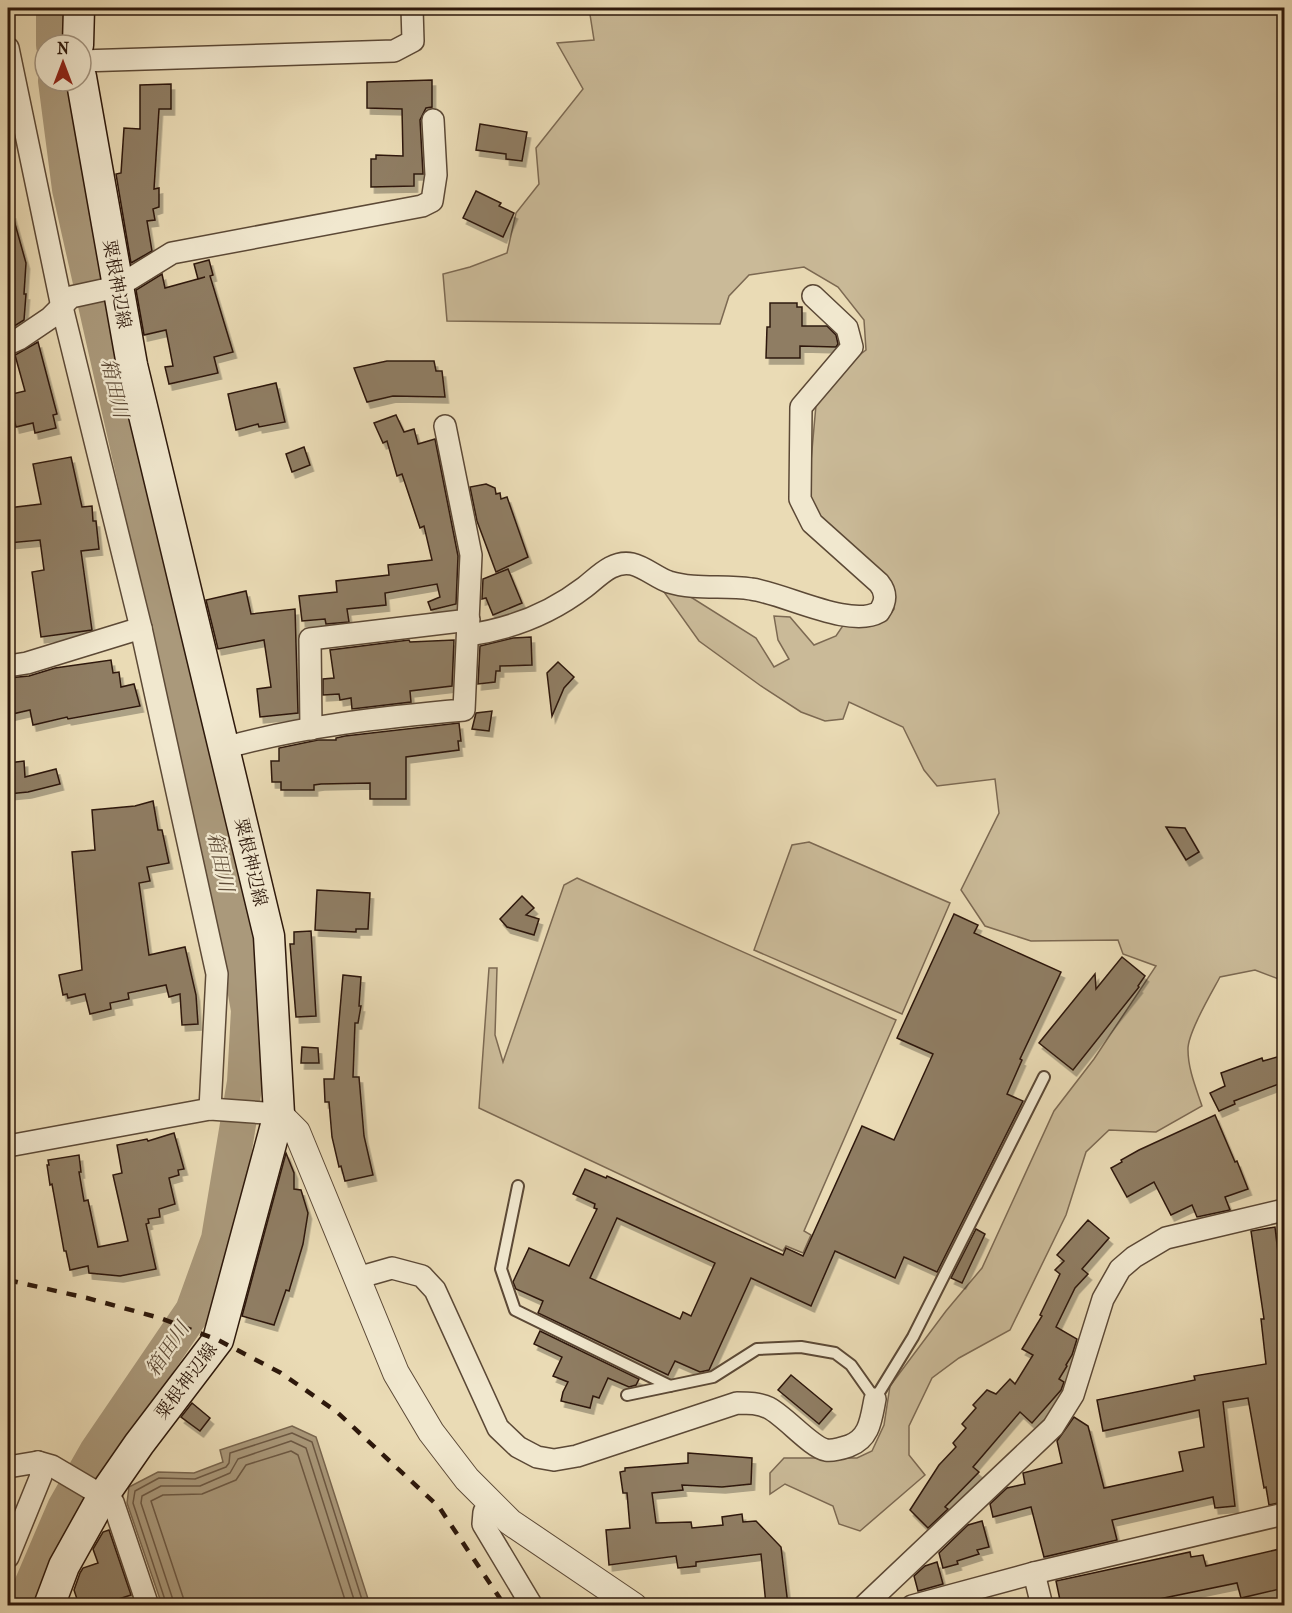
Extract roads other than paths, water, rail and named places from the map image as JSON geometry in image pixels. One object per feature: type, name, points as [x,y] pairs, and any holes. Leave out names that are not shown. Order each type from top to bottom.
[{"type":"main road","points":[[78,33],[79,8]]},
{"type":"main road","name":"粟根神辺線","points":[[49,1605],[64,1566],[100,1494],[218,1340],[274,1113],[269,936],[114,287],[84,93]]},
{"type":"street","points":[[93,61],[394,51],[413,41],[412,8]]},
{"type":"street","points":[[8,48],[141,628],[217,974],[215,1108]]},
{"type":"street","points":[[8,344],[51,318],[67,302],[114,287],[172,253],[422,206],[432,201],[436,175],[433,120]]},
{"type":"street","points":[[311,729],[310,639],[469,627],[495,631],[534,617],[574,595],[615,564],[632,564],[669,582],[690,586],[753,589],[853,618],[879,612],[884,604],[885,590],[812,523],[800,499],[801,407],[852,347],[847,328],[813,296]]},
{"type":"street","points":[[224,748],[266,736],[405,715],[464,710],[471,555],[445,426]]},
{"type":"street","points":[[8,666],[27,663],[141,628]]},
{"type":"street","points":[[8,1146],[215,1108],[274,1113],[297,1132],[396,1373],[431,1432],[467,1479],[510,1522],[634,1605]]},
{"type":"street","points":[[864,1605],[1053,1427],[1073,1395],[1103,1299],[1120,1269],[1134,1257],[1166,1238],[1284,1210]]},
{"type":"street","points":[[357,1278],[392,1268],[422,1275],[435,1290],[498,1428],[518,1447],[537,1457],[554,1460],[577,1456],[737,1403],[752,1402],[769,1408],[812,1442],[826,1450],[842,1448],[857,1443],[869,1431],[875,1400]]},
{"type":"street","points":[[8,1557],[45,1464]]},
{"type":"street","points":[[8,1467],[45,1464],[113,1502],[148,1605]]},
{"type":"street","points":[[492,1504],[484,1512],[483,1524],[532,1605]]},
{"type":"street","points":[[912,1605],[1034,1573],[1284,1514]]},
{"type":"street","points":[[1034,1573],[1042,1605]]},
{"type":"lane","points":[[627,1395],[712,1377],[757,1349],[801,1347],[835,1353],[851,1365],[875,1400],[913,1337],[1044,1077]]},
{"type":"lane","points":[[518,1186],[501,1269],[515,1310],[670,1386]]},
{"type":"water","points":[[292,1426],[316,1437],[370,1605],[162,1605],[127,1503],[129,1487],[158,1472],[194,1473],[223,1462],[220,1450]]},
{"type":"waterway","name":"箱田川","points":[[54,8],[54,33]]},
{"type":"waterway","name":"箱田川","points":[[23,1606],[65,1508],[97,1452],[193,1311],[219,1239],[245,1082],[249,1010],[224,873],[70,189],[58,93]]},
{"type":"railway","points":[[8,1280],[160,1318],[218,1340],[281,1373],[337,1412],[439,1507],[505,1606]]}]
